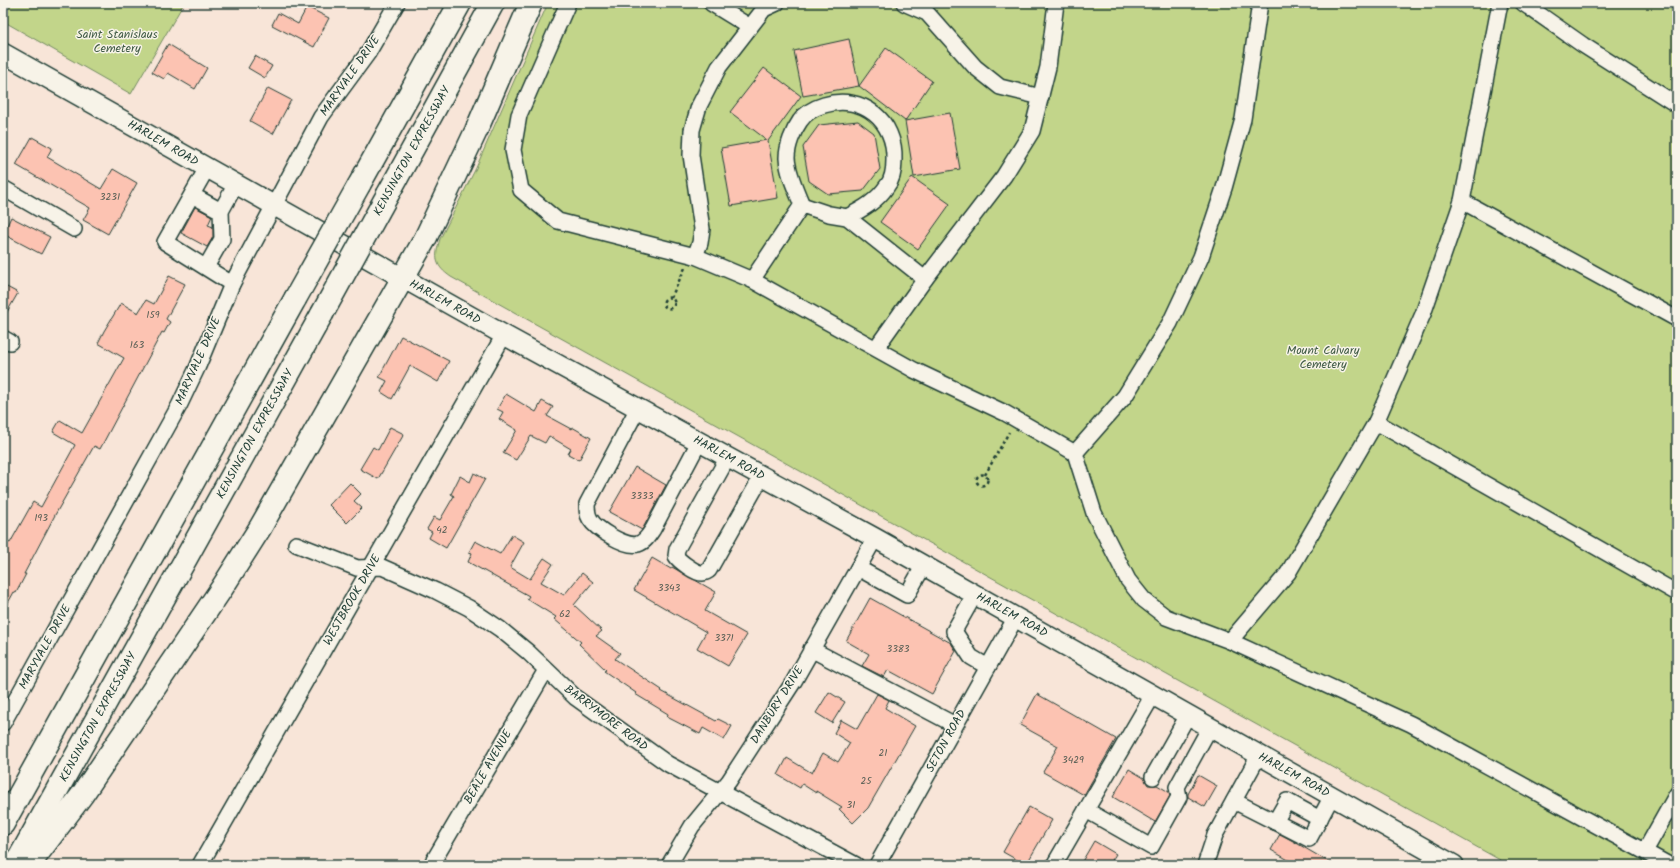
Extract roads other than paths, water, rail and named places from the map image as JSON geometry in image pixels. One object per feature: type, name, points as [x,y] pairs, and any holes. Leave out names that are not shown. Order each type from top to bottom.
[{"type":"highway","points":[[3,824],[460,3]]},
{"type":"highway","name":"KENSINGTON EXPRESSWAY","points":[[16,865],[494,3]]},
{"type":"highway","points":[[29,865],[82,795],[222,588],[260,528],[425,239],[466,153],[531,3]]},
{"type":"main road","name":"HARLEM ROAD","points":[[3,53],[504,335],[924,565],[1332,796],[1446,863]]},
{"type":"street","name":"MARYVALE DRIVE","points":[[3,723],[179,406],[198,366],[232,284],[321,117],[368,53],[397,3]]},
{"type":"street","points":[[568,3],[519,115],[513,150],[521,190],[558,221],[693,255],[752,280],[914,370],[1016,419],[1075,453],[1094,513],[1128,580],[1144,600],[1166,617],[1230,641],[1411,724],[1669,865]]},
{"type":"street","points":[[711,3],[750,27]]},
{"type":"street","points":[[693,255],[700,243],[702,229],[691,155],[692,130],[699,106],[719,67],[764,9],[777,3]]},
{"type":"street","points":[[904,3],[927,13],[975,67],[1000,86],[1041,97]]},
{"type":"street","points":[[876,348],[925,279],[1004,176],[1032,131],[1048,67],[1056,3]]},
{"type":"street","points":[[1075,453],[1124,396],[1170,323],[1201,256],[1224,188],[1243,119],[1260,3]]},
{"type":"street","points":[[1230,641],[1288,573],[1376,422],[1424,314],[1462,201],[1500,3]]},
{"type":"street","points":[[1523,3],[1583,45],[1677,105]]},
{"type":"street","points":[[802,205],[787,157],[794,130],[802,118],[812,109],[836,101],[851,102],[866,108],[881,120],[889,131],[894,143],[894,171],[888,185],[870,205],[847,217]]},
{"type":"street","points":[[207,168],[166,242],[232,284]]},
{"type":"street","points":[[206,267],[222,239],[221,211],[236,184]]},
{"type":"street","points":[[3,188],[74,229]]},
{"type":"street","points":[[192,195],[221,211]]},
{"type":"street","points":[[1462,201],[1677,319]]},
{"type":"street","points":[[752,280],[802,205]]},
{"type":"street","points":[[802,205],[829,214],[847,217],[925,279]]},
{"type":"street","name":"WESTBROOK DRIVE","points":[[200,865],[504,335]]},
{"type":"street","points":[[638,408],[587,504],[587,511],[591,520],[619,541],[629,544],[638,544],[645,540],[653,529],[699,442]]},
{"type":"street","points":[[1376,422],[1677,593]]},
{"type":"street","points":[[728,457],[677,549],[676,556],[679,561],[693,569],[704,573],[709,570],[762,476]]},
{"type":"street","name":"DANBURY DRIVE","points":[[669,865],[692,826],[729,781],[794,681],[874,538]]},
{"type":"street","name":"BARRYMORE ROAD","points":[[296,544],[358,568],[382,567],[436,591],[469,608],[500,629],[576,698],[668,764],[856,865]]},
{"type":"street","points":[[858,568],[907,595],[924,565]]},
{"type":"street","points":[[975,594],[954,631],[971,657],[988,667]]},
{"type":"street","name":"SETON ROAD","points":[[877,865],[1016,617]]},
{"type":"street","points":[[811,650],[955,725]]},
{"type":"street","name":"BEALE AVENUE","points":[[431,865],[546,670]]},
{"type":"street","points":[[1054,865],[1153,695]]},
{"type":"street","points":[[1153,777],[1188,715]]},
{"type":"street","points":[[1086,810],[1151,847],[1179,797],[1177,787],[1210,727]]},
{"type":"street","points":[[1205,865],[1215,835],[1259,755]]},
{"type":"street","points":[[1645,851],[1677,794]]},
{"type":"street","points":[[1234,801],[1309,839],[1332,796]]},
{"type":"street","points":[[1276,822],[1287,801],[1320,819]]},
{"type":"park label","name":"Saint Stanislaus Cemetery","points":[[117,41]]},
{"type":"park label","name":"Mount Calvary Cemetery","points":[[1323,357]]}]
